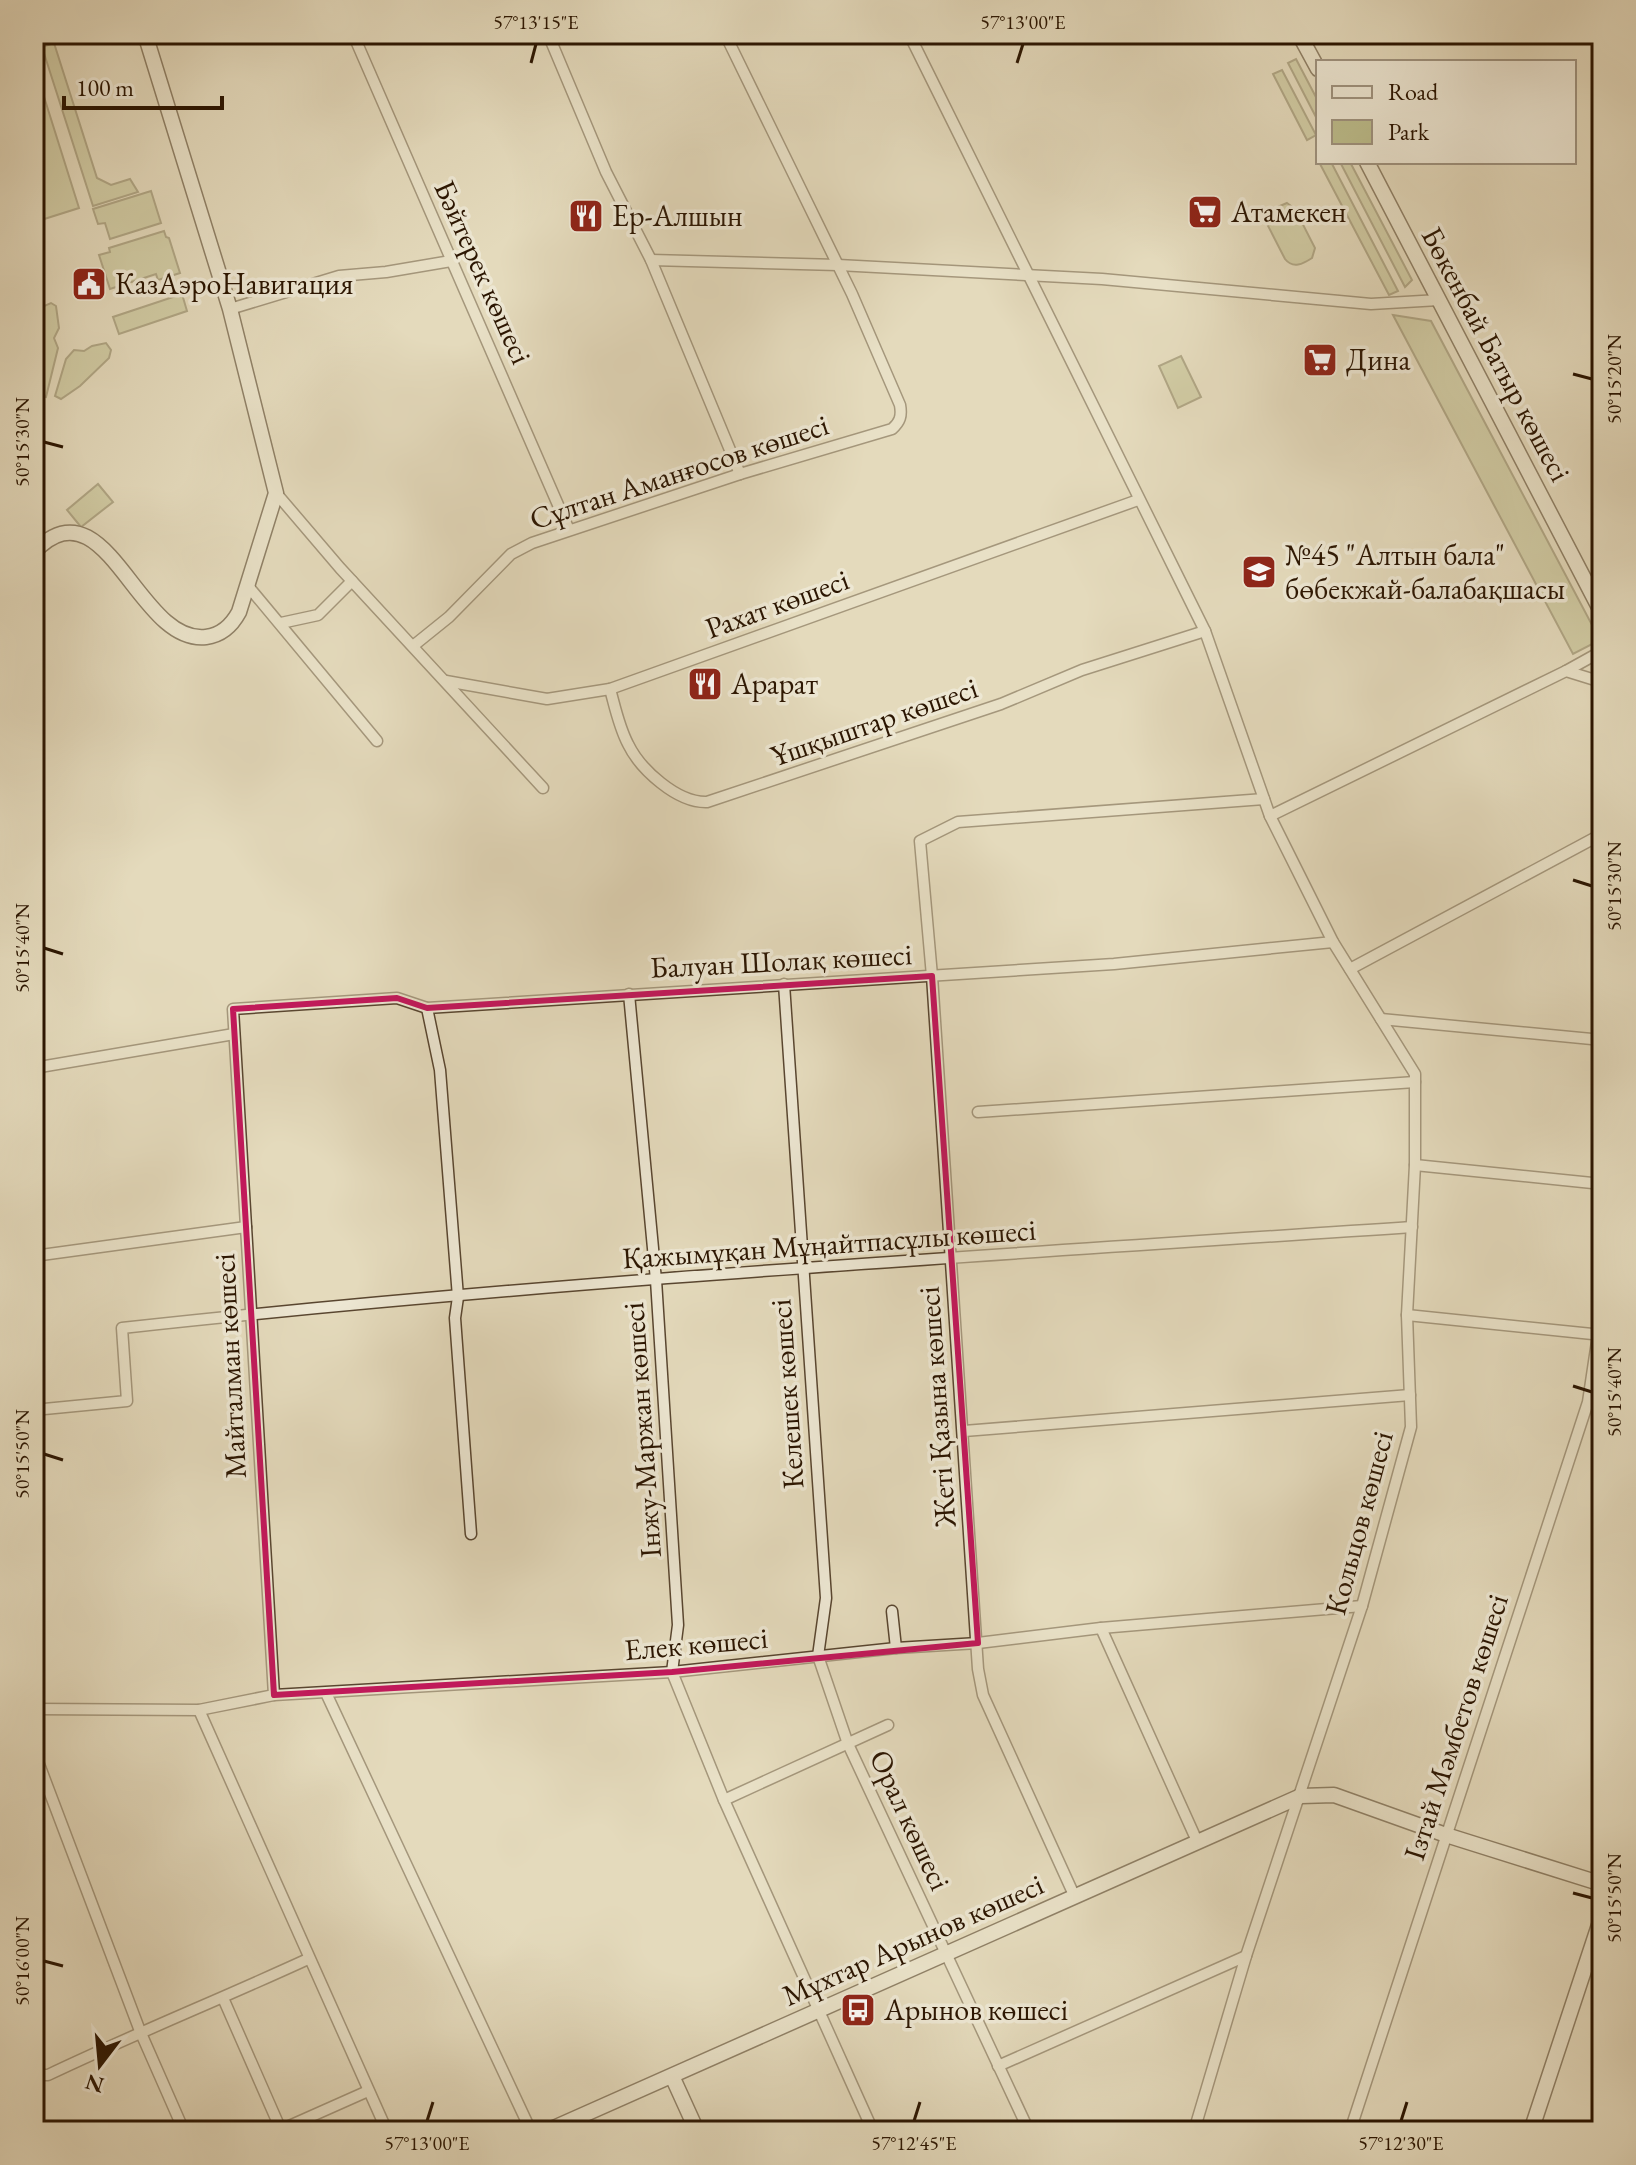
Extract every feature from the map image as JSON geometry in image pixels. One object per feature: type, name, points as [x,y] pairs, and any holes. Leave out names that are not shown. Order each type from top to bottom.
[{"type":"street","points":[[145,34],[230,309],[276,493],[352,581],[543,788]]},
{"type":"street","name":"Бәйтерек көшесі","points":[[353,34],[569,530]]},
{"type":"street","points":[[548,34],[606,172],[651,260],[740,474]]},
{"type":"street","points":[[725,34],[838,265]]},
{"type":"street","name":"Кольцов көшесі","points":[[909,34],[1205,631],[1270,816],[1333,942],[1415,1074],[1415,1165],[1407,1315],[1411,1427],[1362,1606],[1246,1956],[1194,2131]]},
{"type":"street","points":[[1299,34],[1316,65]]},
{"type":"street","name":"Бөкенбай Батыр көшесі","points":[[1368,164],[1602,613]]},
{"type":"street","points":[[651,260],[838,265],[1148,283],[1371,304],[1439,300]]},
{"type":"street","points":[[230,309],[339,276],[451,261]]},
{"type":"street","name":"Сұлтан Аманғосов көшесі","points":[[413,646],[449,617],[511,554],[532,543],[740,474],[892,429],[898,424],[900,405],[838,265]]},
{"type":"street","points":[[34,552],[47,540],[64,533],[96,542],[112,555],[164,622],[194,638],[213,636],[229,627],[239,612],[276,493]]},
{"type":"street","name":"Рахат көшесі","points":[[446,681],[547,699],[610,689],[1138,500]]},
{"type":"street","points":[[281,623],[318,615],[352,581]]},
{"type":"street","points":[[248,586],[377,741]]},
{"type":"street","name":"Ұшқыштар көшесі","points":[[610,689],[623,732],[634,754],[679,794],[707,802],[1001,704],[1082,670],[1205,631]]},
{"type":"street","points":[[1270,816],[1602,651]]},
{"type":"street","points":[[1566,671],[1595,680],[1602,687]]},
{"type":"street","name":"Жеті Қазына көшесі","points":[[1074,1895],[983,1695],[978,1669],[964,1431],[920,841],[958,822],[1264,799]]},
{"type":"street","points":[[1350,969],[1602,834]]},
{"type":"street","name":"Балуан Шолақ көшесі","points":[[233,1009],[397,998],[427,1008],[1114,964],[1333,942]]},
{"type":"street","name":"Келешек көшесі","points":[[784,984],[826,1598],[818,1656]]},
{"type":"street","name":"Інжу-Маржан көшесі","points":[[629,994],[656,1280],[678,1625],[672,1672]]},
{"type":"street","points":[[427,1008],[440,1070],[458,1297],[455,1318],[471,1534]]},
{"type":"street","name":"Майталман көшесі","points":[[233,1009],[274,1695]]},
{"type":"street","points":[[1381,1019],[1602,1040]]},
{"type":"street","points":[[34,1068],[234,1034]]},
{"type":"street","points":[[978,1112],[1415,1082]]},
{"type":"street","points":[[1415,1165],[1602,1184]]},
{"type":"street","points":[[34,1256],[246,1227]]},
{"type":"street","name":"Қажымұқан Мұңайтпасұлы көшесі","points":[[34,1410],[127,1401],[122,1328],[251,1314],[802,1268],[1412,1227]]},
{"type":"street","points":[[1407,1315],[1600,1335]]},
{"type":"street","name":"Ізтай Мәмбетов көшесі","points":[[1350,2131],[1588,1402],[1600,1335]]},
{"type":"street","points":[[964,1431],[1410,1395]]},
{"type":"street","name":"Елек көшесі","points":[[34,1709],[199,1710],[274,1695],[672,1672],[1101,1628],[1362,1606]]},
{"type":"street","points":[[892,1611],[896,1648]]},
{"type":"street","points":[[1101,1628],[1197,1841]]},
{"type":"street","name":"Орал көшесі","points":[[818,1656],[848,1744],[1029,2131]]},
{"type":"street","points":[[672,1672],[724,1800],[873,2131]]},
{"type":"street","points":[[326,1693],[531,2131]]},
{"type":"street","points":[[199,1710],[387,2131]]},
{"type":"street","points":[[724,1800],[888,1725]]},
{"type":"street","points":[[34,1751],[140,2031],[184,2131]]},
{"type":"street","points":[[1301,1796],[1334,1795],[1446,1835],[1602,1884]]},
{"type":"street","name":"Мұхтар Арынов көшесі","points":[[547,2131],[1301,1796]]},
{"type":"street","points":[[1531,2131],[1602,1916]]},
{"type":"street","points":[[998,2066],[1246,1956]]},
{"type":"street","points":[[34,2075],[48,2075],[140,2031],[308,1959]]},
{"type":"street","points":[[223,1998],[280,2130],[368,2091]]},
{"type":"street","points":[[672,2076],[697,2131]]},
{"type":"highlighted area","points":[[932,976],[978,1643],[672,1672],[274,1695],[233,1009],[397,998],[427,1008]]},
{"type":"green space","points":[[54,43],[97,178],[111,185],[130,179],[138,192],[93,206],[42,47]]},
{"type":"green space","points":[[1296,59],[1316,97],[1316,117],[1288,63]]},
{"type":"green space","points":[[34,65],[79,208],[38,221],[43,243],[34,252]]},
{"type":"green space","points":[[1282,70],[1316,135],[1307,140],[1273,74]]},
{"type":"green space","points":[[1320,164],[1332,164],[1398,291],[1389,295]]},
{"type":"green space","points":[[1341,164],[1351,164],[1412,280],[1405,287]]},
{"type":"green space","points":[[151,191],[161,223],[110,239],[105,223],[98,224],[93,209]]},
{"type":"green space","points":[[1287,203],[1295,209],[1315,248],[1312,258],[1298,264],[1291,264],[1285,259],[1265,220],[1268,211]]},
{"type":"green space","points":[[164,231],[180,273],[158,280],[156,274],[110,289],[99,255],[110,252],[109,248]]},
{"type":"green space","points":[[182,294],[187,311],[119,334],[113,317]]},
{"type":"green space","points":[[51,303],[56,306],[59,328],[54,338],[58,348],[46,397],[34,394],[34,319],[44,306]]},
{"type":"green space","points":[[1393,315],[1431,321],[1600,640],[1573,654]]},
{"type":"green space","points":[[106,343],[111,350],[109,358],[80,386],[61,399],[55,396],[66,359],[74,350],[84,351]]},
{"type":"green space","points":[[1181,356],[1201,397],[1178,408],[1159,366]]},
{"type":"green space","points":[[98,484],[113,502],[81,527],[67,510]]},
{"type":"place","name":"Атамекен","points":[[1205,212]]},
{"type":"place","name":"Ер-Алшын","points":[[586,216]]},
{"type":"place","name":"КазАэроНавигация","points":[[89,284]]},
{"type":"place","name":"Дина","points":[[1320,360]]},
{"type":"place","name":"№45 \"Алтын бала\" бөбекжай-балабақшасы","points":[[1259,572]]},
{"type":"place","name":"Арарат","points":[[705,684]]},
{"type":"place","name":"Арынов көшесі","points":[[858,2010]]}]
